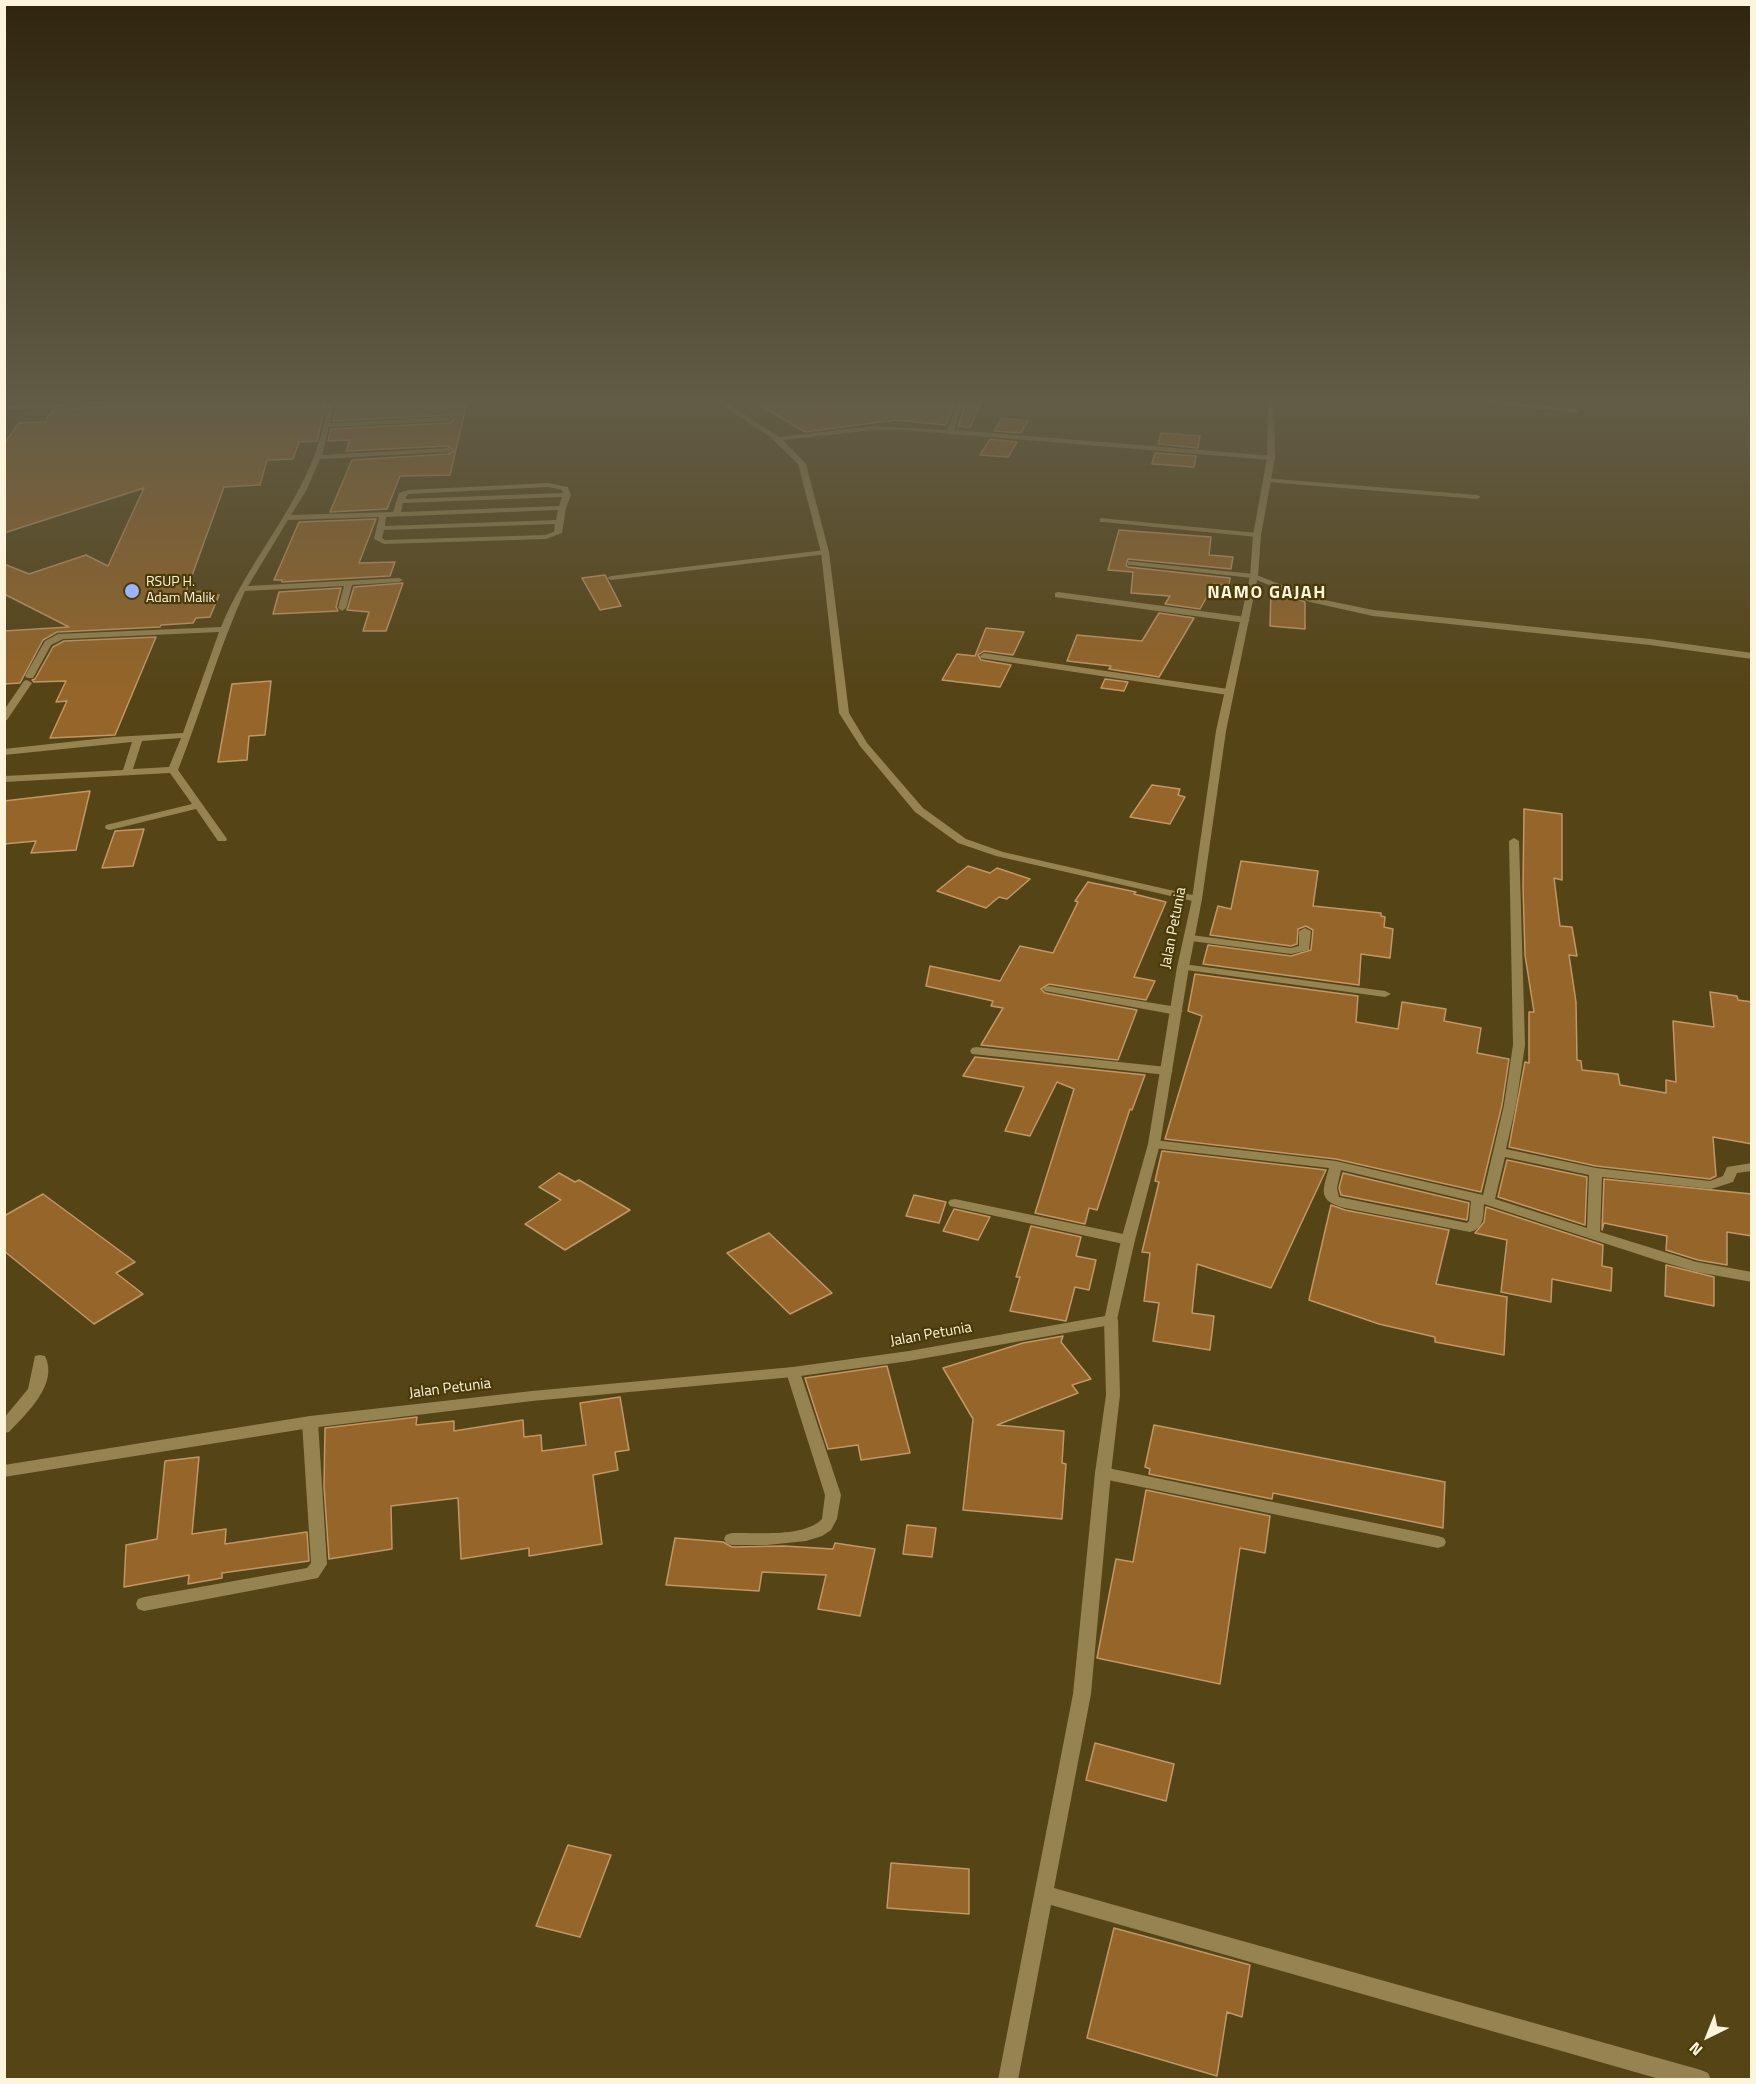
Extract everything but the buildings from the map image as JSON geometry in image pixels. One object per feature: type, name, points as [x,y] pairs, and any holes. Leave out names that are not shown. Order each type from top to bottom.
[{"type":"street","points":[[173,770],[188,735],[224,629],[242,589],[298,495]]},
{"type":"street","points":[[396,514],[399,501],[560,495]]},
{"type":"street","points":[[383,514],[378,539],[384,542],[534,538],[558,533],[562,508],[567,495]]},
{"type":"street","points":[[810,495],[825,552],[844,714],[863,744],[919,810],[962,841],[1000,854],[1197,899]]},
{"type":"street","name":"Jalan Petunia","points":[[4,1471],[310,1422],[532,1396],[793,1372],[909,1356],[1111,1320],[1128,1240],[1154,1144],[1183,967],[1191,938],[1228,692],[1246,620],[1254,576],[1257,535],[1264,495]]},
{"type":"street","points":[[1455,495],[1477,497]]},
{"type":"street","points":[[286,518],[562,508]]},
{"type":"street","points":[[1103,520],[1257,535]]},
{"type":"street","points":[[381,528],[560,522]]},
{"type":"street","points":[[611,578],[825,552]]},
{"type":"street","points":[[1131,563],[1254,576],[1314,600],[1373,613],[1650,642],[1752,656]]},
{"type":"street","points":[[242,589],[399,580]]},
{"type":"street","points":[[342,608],[349,582]]},
{"type":"street","points":[[1058,595],[1246,620]]},
{"type":"street","points":[[4,718],[48,643],[61,636],[224,629]]},
{"type":"street","points":[[984,656],[1228,692]]},
{"type":"street","points":[[4,752],[188,735]]},
{"type":"street","points":[[127,773],[138,739]]},
{"type":"street","points":[[4,779],[173,770]]},
{"type":"street","points":[[173,770],[196,806],[222,839]]},
{"type":"street","points":[[110,827],[196,806]]},
{"type":"street","points":[[1336,1166],[1330,1194],[1333,1200],[1470,1228],[1476,1222],[1510,1105],[1519,1045],[1514,841]]},
{"type":"street","points":[[1191,938],[1291,951],[1305,948],[1305,931]]},
{"type":"street","points":[[1183,967],[1385,994]]},
{"type":"street","points":[[1049,989],[1177,1011]]},
{"type":"street","points":[[976,1051],[1167,1071]]},
{"type":"street","points":[[1154,1144],[1336,1166],[1483,1199],[1697,1268],[1752,1277]]},
{"type":"street","points":[[1498,1151],[1596,1172],[1711,1185],[1728,1179],[1732,1170],[1752,1167]]},
{"type":"street","points":[[1593,1234],[1596,1172]]},
{"type":"street","points":[[955,1203],[1128,1240]]},
{"type":"street","points":[[1008,2079],[1082,1694],[1103,1473],[1113,1395],[1111,1320]]},
{"type":"street","points":[[4,1428],[38,1388],[42,1376],[40,1360]]},
{"type":"street","points":[[732,1539],[796,1537],[825,1526],[831,1515],[833,1495],[793,1372]]},
{"type":"street","points":[[144,1604],[303,1575],[316,1569],[319,1564],[310,1422]]},
{"type":"street","points":[[1103,1473],[1438,1542]]},
{"type":"street","points":[[1044,1894],[1701,2079]]},
{"type":"place","name":"RSUP H. Adam Malik","points":[[132,591]]},
{"type":"district","name":"NAMO GAJAH","points":[[1267,594]]}]
